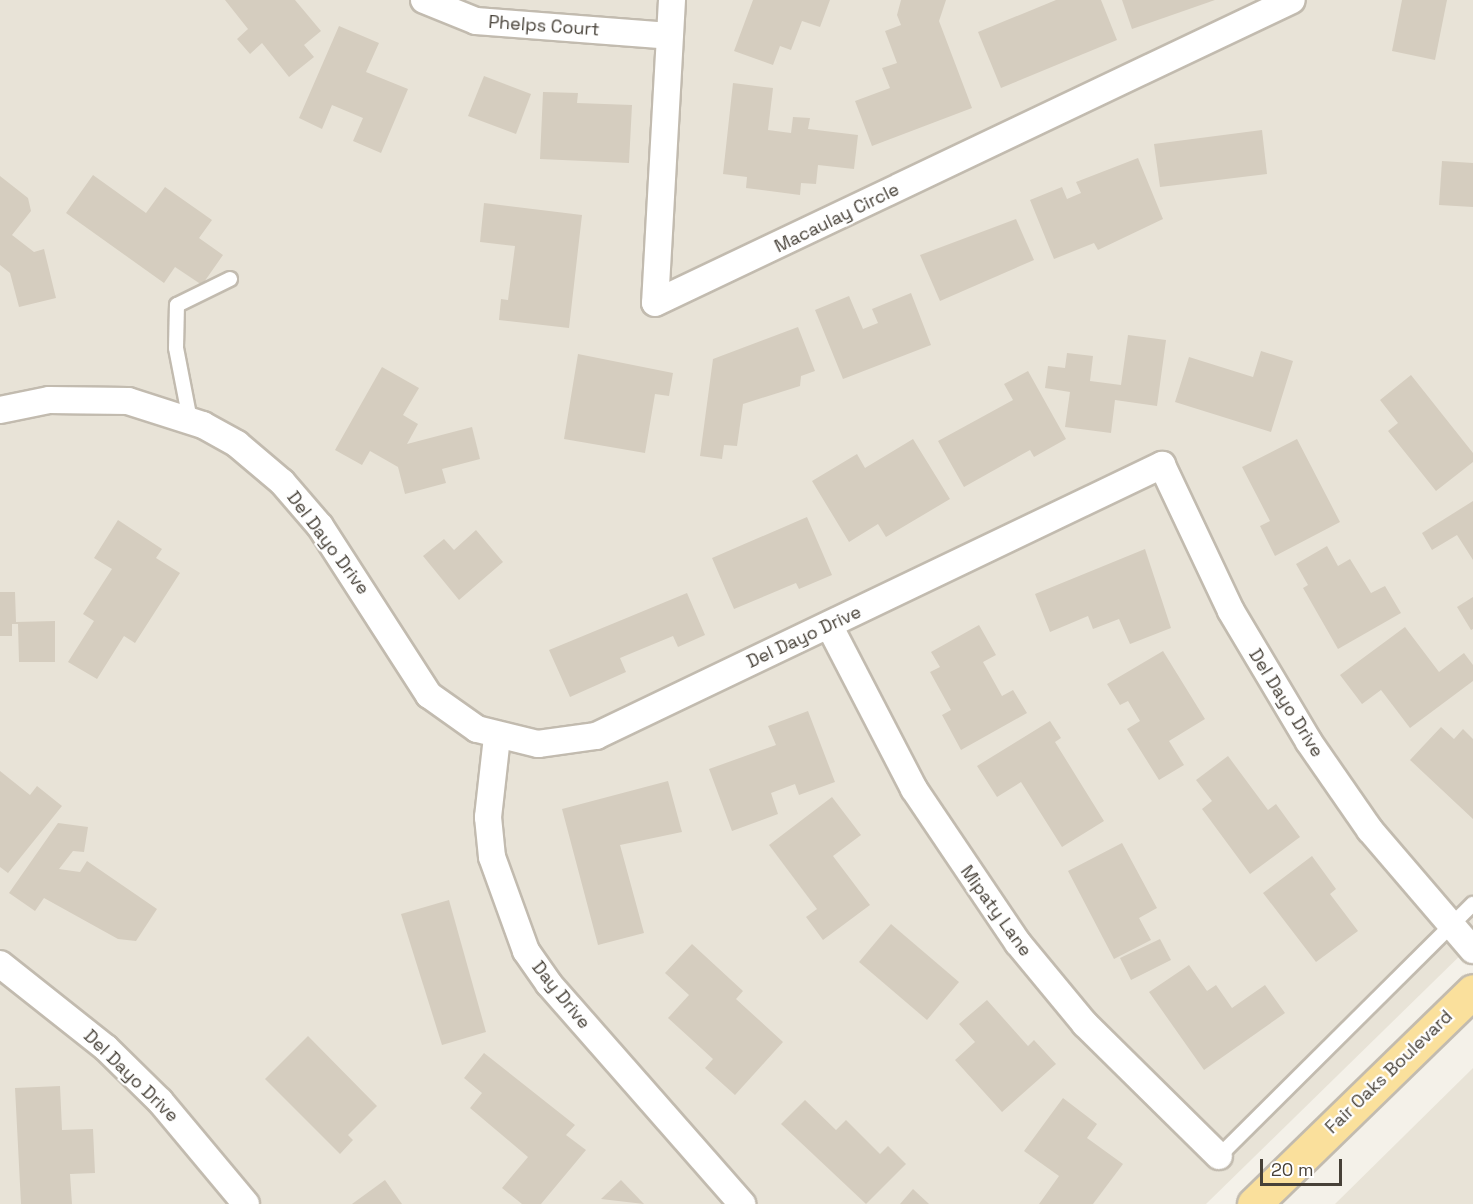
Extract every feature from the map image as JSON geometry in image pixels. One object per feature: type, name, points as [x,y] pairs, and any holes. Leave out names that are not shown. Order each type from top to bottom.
[{"type":"main road","name":"Fair Oaks Boulevard","points":[[1254,1204],[1473,992]]},
{"type":"street","name":"Phelps Court","points":[[424,0],[477,21],[669,36]]},
{"type":"street","name":"Macaulay Circle","points":[[672,0],[655,303],[1292,0]]},
{"type":"street","name":"Del Dayo Drive","points":[[0,410],[88,398],[128,401],[190,420],[237,444],[282,482],[368,595],[417,680],[452,714],[497,737],[538,744],[596,736],[1162,465],[1231,611],[1309,742],[1370,830],[1450,926],[1473,950]]},
{"type":"street","name":"Mipaty Lane","points":[[829,625],[914,789],[1018,943],[1085,1023],[1219,1156]]},
{"type":"street","name":"Day Drive","points":[[497,737],[488,817],[492,857],[526,951],[549,984],[742,1204]]},
{"type":"street","name":"Del Dayo Drive","points":[[0,964],[82,1028],[160,1101],[246,1204]]},
{"type":"lane","points":[[190,420],[176,348],[177,305],[230,279]]},
{"type":"lane","points":[[1219,1156],[1473,904]]},
{"type":"shaded area","points":[[0,0],[1473,0],[1473,943],[1206,1204],[0,1204]]},
{"type":"shaded area","points":[[1473,1068],[1473,1204],[1335,1204]]},
{"type":"building","points":[[225,0],[295,0],[321,31],[304,45],[314,57],[289,77],[262,43],[250,54],[237,39],[248,29]]},
{"type":"building","points":[[753,0],[830,0],[820,27],[802,21],[791,50],[780,46],[773,65],[734,51]]},
{"type":"building","points":[[901,0],[946,0],[939,21],[972,108],[872,146],[855,101],[890,88],[882,68],[897,63],[885,31],[901,25],[897,15]]},
{"type":"building","points":[[1056,0],[1101,0],[1117,40],[1001,88],[978,32]]},
{"type":"building","points":[[1122,0],[1215,0],[1132,29]]},
{"type":"building","points":[[1402,0],[1447,0],[1435,60],[1392,51]]},
{"type":"building","points":[[339,26],[379,43],[366,72],[408,89],[381,153],[353,141],[363,118],[332,105],[322,129],[299,118]]},
{"type":"building","points":[[484,76],[531,94],[516,134],[468,116]]},
{"type":"building","points":[[733,83],[773,88],[768,130],[791,133],[793,117],[810,118],[808,129],[858,135],[854,169],[818,165],[816,184],[801,183],[800,195],[746,188],[747,177],[723,174]]},
{"type":"building","points":[[543,92],[578,93],[577,103],[632,105],[629,163],[540,159]]},
{"type":"building","points":[[1262,130],[1267,174],[1160,187],[1154,144]]},
{"type":"building","points":[[1138,158],[1163,219],[1098,250],[1094,243],[1054,259],[1030,200],[1062,187],[1067,199],[1081,193],[1076,182]]},
{"type":"building","points":[[1442,161],[1473,163],[1473,207],[1439,205]]},
{"type":"building","points":[[93,175],[146,213],[165,187],[212,220],[199,238],[223,255],[202,285],[175,267],[164,283],[66,213]]},
{"type":"building","points":[[0,176],[28,198],[31,211],[12,235],[34,252],[44,249],[56,298],[19,307],[10,273],[0,265]]},
{"type":"building","points":[[484,203],[582,215],[569,328],[499,320],[501,299],[508,300],[515,246],[480,242]]},
{"type":"building","points":[[1016,219],[1034,260],[940,301],[920,255]]},
{"type":"building","points":[[911,293],[931,345],[843,379],[815,310],[849,296],[863,329],[878,323],[872,309]]},
{"type":"building","points":[[798,327],[815,371],[801,376],[800,386],[743,404],[737,446],[724,445],[722,459],[700,456],[713,359]]},
{"type":"building","points":[[1128,335],[1166,340],[1157,406],[1115,400],[1111,433],[1065,427],[1070,392],[1045,388],[1048,366],[1065,368],[1067,353],[1093,356],[1090,381],[1121,385]]},
{"type":"building","points":[[1261,351],[1293,361],[1271,432],[1175,402],[1189,357],[1253,377]]},
{"type":"building","points":[[578,354],[673,373],[669,396],[655,394],[645,453],[564,439]]},
{"type":"building","points":[[382,367],[419,388],[403,415],[418,424],[407,444],[472,427],[480,459],[442,469],[446,483],[405,494],[398,467],[370,451],[362,465],[335,450]]},
{"type":"building","points":[[1028,371],[1066,439],[1034,457],[1030,450],[964,487],[938,441],[1013,400],[1004,384]]},
{"type":"building","points":[[1411,375],[1473,453],[1473,462],[1436,491],[1388,431],[1398,423],[1380,400]]},
{"type":"building","points":[[913,439],[950,499],[886,537],[878,524],[849,542],[812,481],[857,454],[865,468]]},
{"type":"building","points":[[1297,439],[1340,522],[1275,556],[1260,526],[1270,521],[1242,467]]},
{"type":"building","points":[[1473,501],[1473,560],[1457,535],[1432,550],[1422,533]]},
{"type":"building","points":[[807,517],[832,575],[799,589],[796,583],[734,609],[712,558]]},
{"type":"building","points":[[118,520],[162,549],[156,558],[180,573],[135,643],[124,636],[97,679],[68,662],[94,621],[83,614],[112,569],[94,558]]},
{"type":"building","points":[[476,530],[503,562],[459,600],[423,556],[444,539],[454,550]]},
{"type":"building","points":[[1327,546],[1338,566],[1350,559],[1371,593],[1385,586],[1401,613],[1338,649],[1303,588],[1308,585],[1296,564]]},
{"type":"building","points":[[1145,549],[1171,628],[1130,644],[1119,619],[1093,629],[1088,616],[1050,632],[1035,594]]},
{"type":"building","points":[[0,592],[15,592],[16,622],[55,621],[55,662],[19,662],[18,624],[12,624],[12,636],[0,636]]},
{"type":"building","points":[[687,593],[705,635],[678,647],[673,636],[620,658],[626,672],[570,697],[549,650]]},
{"type":"building","points":[[1473,597],[1473,629],[1471,630],[1457,607]]},
{"type":"building","points":[[979,625],[996,655],[983,662],[1002,696],[1013,690],[1027,713],[961,750],[942,715],[951,710],[930,672],[940,667],[931,652]]},
{"type":"building","points":[[1405,627],[1439,672],[1464,653],[1473,665],[1473,681],[1410,728],[1381,690],[1362,704],[1340,675]]},
{"type":"building","points":[[1163,651],[1205,719],[1169,741],[1184,765],[1159,780],[1127,729],[1140,721],[1128,701],[1120,705],[1107,684]]},
{"type":"building","points":[[808,711],[835,782],[799,795],[795,784],[771,793],[778,814],[732,831],[709,769],[776,745],[768,726]]},
{"type":"building","points":[[1050,721],[1061,738],[1055,742],[1104,821],[1062,847],[1021,782],[997,797],[977,766]]},
{"type":"building","points":[[1441,727],[1454,739],[1463,729],[1473,739],[1473,819],[1410,760]]},
{"type":"building","points":[[1228,756],[1268,810],[1276,804],[1300,837],[1250,874],[1202,809],[1212,801],[1196,780]]},
{"type":"building","points":[[0,771],[30,795],[37,786],[62,806],[8,873],[0,867]]},
{"type":"building","points":[[668,781],[682,832],[620,845],[644,933],[598,945],[562,809]]},
{"type":"building","points":[[832,797],[861,835],[833,856],[870,905],[823,940],[806,917],[817,909],[769,845]]},
{"type":"building","points":[[58,823],[88,827],[84,852],[73,851],[59,869],[80,872],[87,861],[157,909],[136,941],[118,939],[44,898],[35,911],[9,893]]},
{"type":"building","points":[[1122,843],[1157,908],[1139,918],[1151,940],[1114,959],[1068,871]]},
{"type":"building","points":[[1312,856],[1336,889],[1330,894],[1358,931],[1316,962],[1263,893]]},
{"type":"building","points":[[449,900],[486,1032],[442,1045],[401,914]]},
{"type":"building","points":[[891,924],[959,982],[927,1020],[859,962]]},
{"type":"building","points":[[1160,939],[1171,960],[1131,980],[1120,958]]},
{"type":"building","points":[[692,944],[743,991],[736,999],[783,1042],[735,1095],[705,1068],[713,1059],[668,1018],[689,995],[665,973]]},
{"type":"building","points":[[1189,965],[1207,991],[1216,985],[1232,1008],[1265,985],[1285,1013],[1204,1070],[1149,992]]},
{"type":"building","points":[[987,1000],[1028,1046],[1034,1040],[1056,1064],[1002,1112],[955,1060],[975,1042],[959,1024]]},
{"type":"building","points":[[308,1036],[377,1106],[348,1135],[353,1140],[340,1154],[265,1079]]},
{"type":"building","points":[[484,1053],[575,1125],[566,1135],[586,1150],[541,1204],[522,1204],[502,1188],[528,1157],[470,1108],[482,1093],[464,1078]]},
{"type":"building","points":[[60,1086],[62,1130],[93,1129],[95,1173],[70,1174],[72,1204],[21,1204],[15,1088]]},
{"type":"building","points":[[1063,1098],[1097,1124],[1087,1138],[1123,1164],[1093,1204],[1039,1204],[1059,1176],[1024,1151]]},
{"type":"building","points":[[805,1100],[836,1130],[846,1120],[880,1154],[888,1146],[906,1164],[866,1204],[781,1124]]},
{"type":"building","points":[[385,1180],[402,1204],[352,1204]]},
{"type":"building","points":[[621,1180],[644,1204],[601,1199]]},
{"type":"building","points":[[913,1189],[929,1204],[900,1204]]}]
